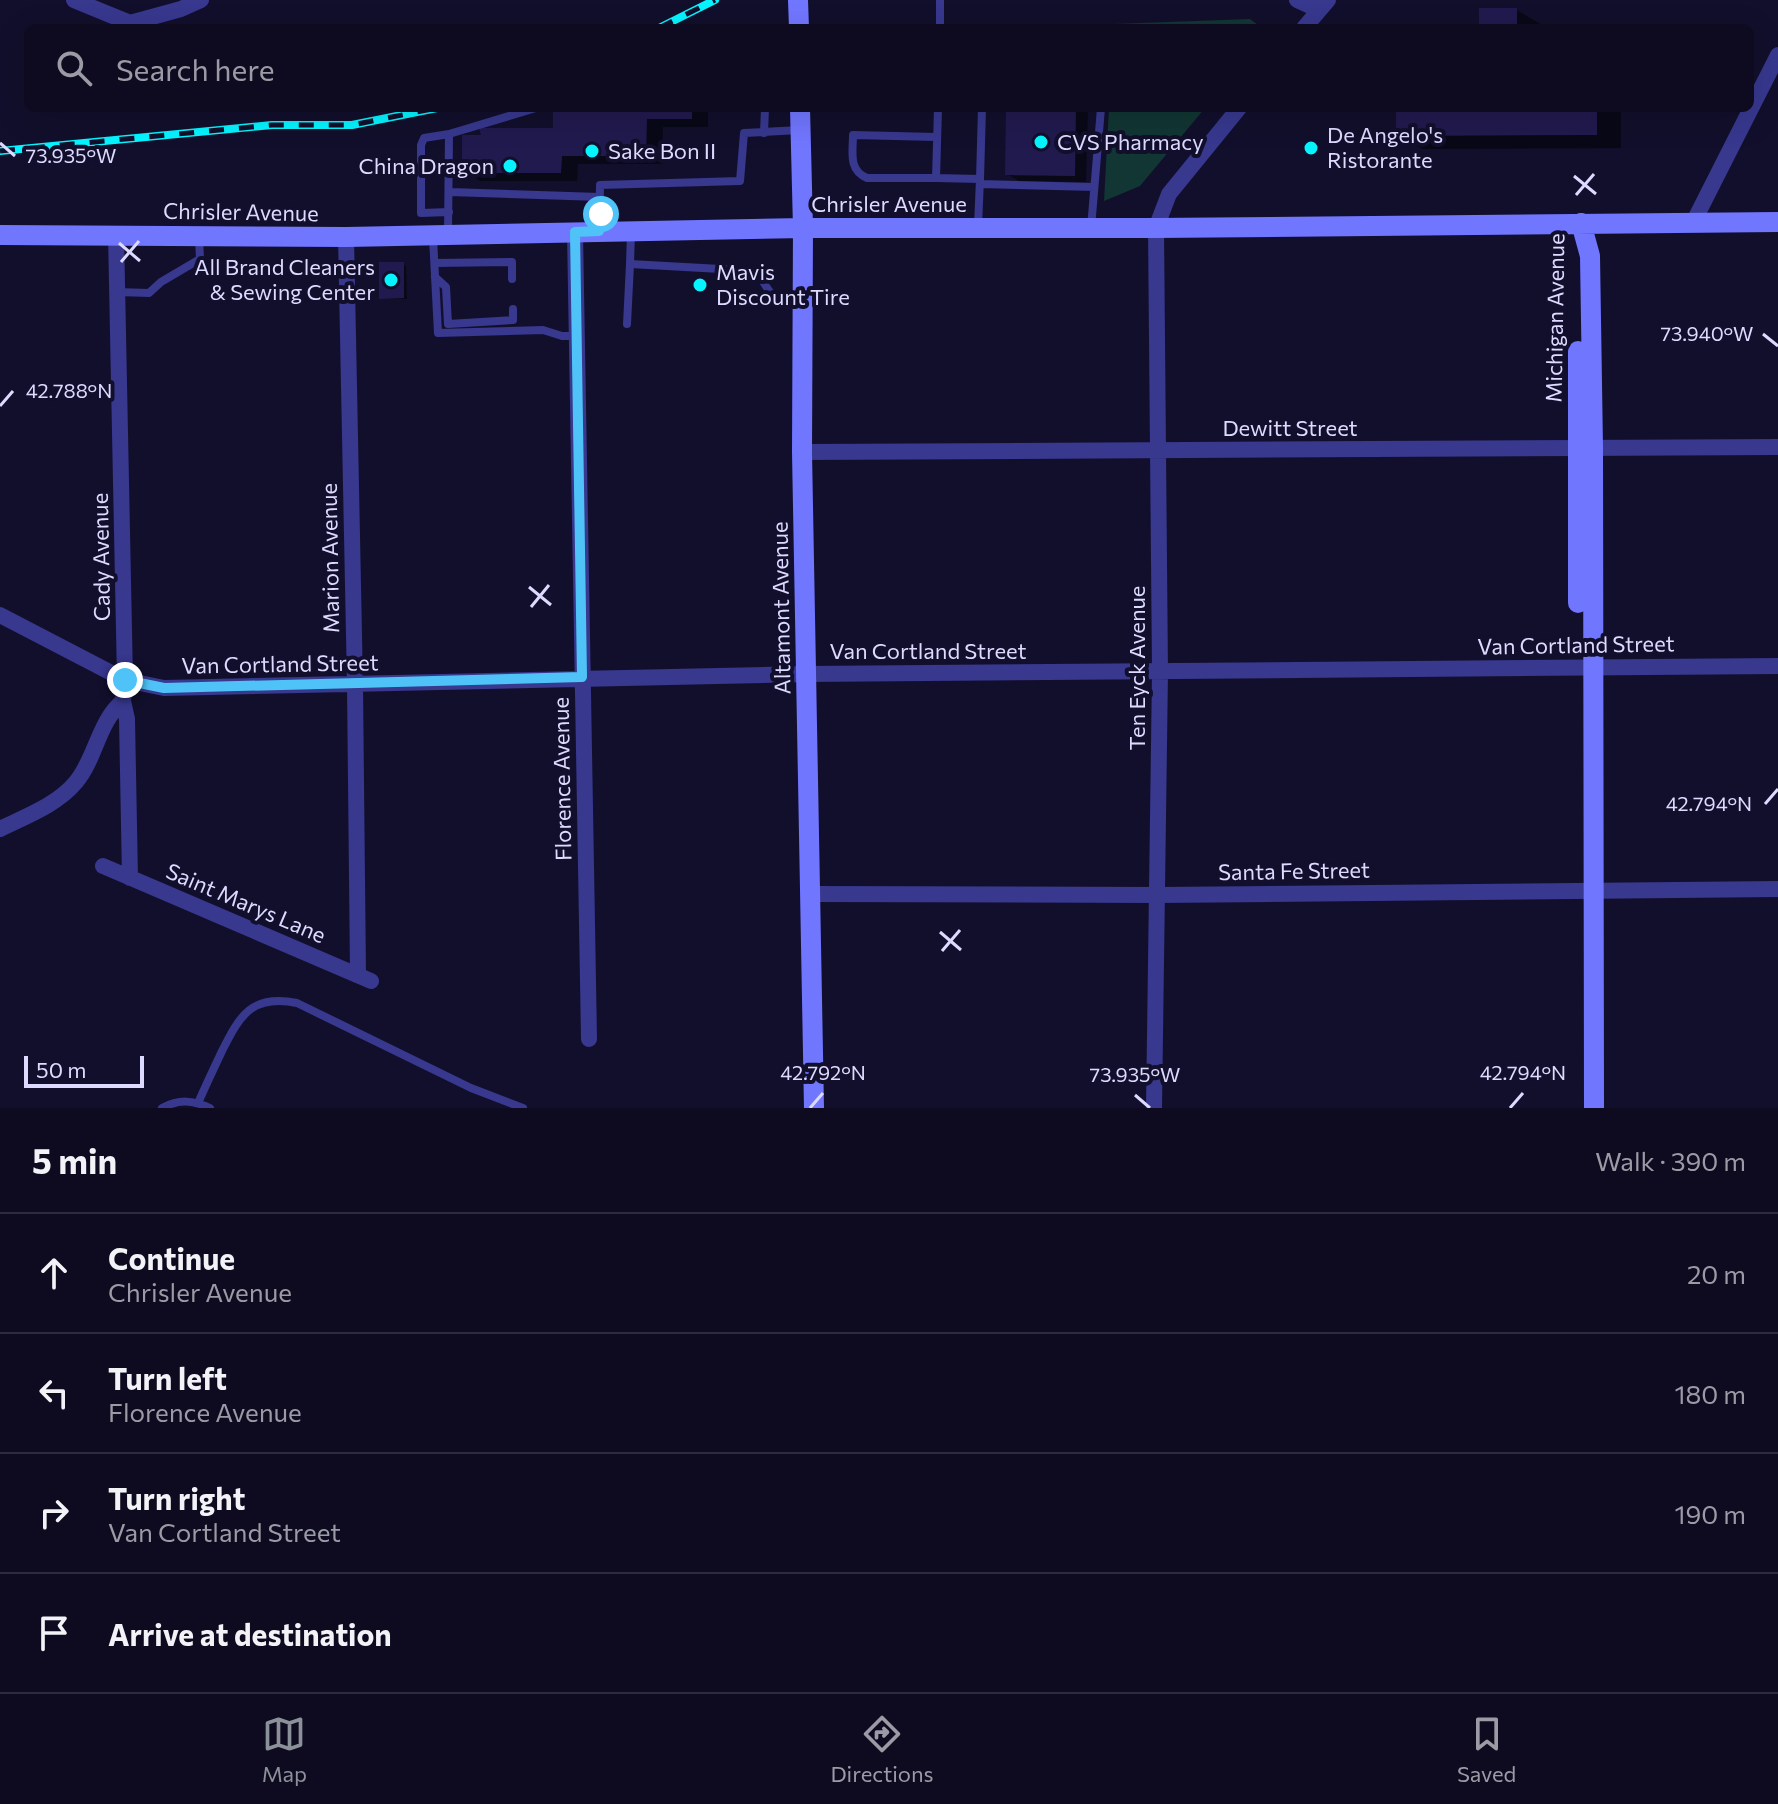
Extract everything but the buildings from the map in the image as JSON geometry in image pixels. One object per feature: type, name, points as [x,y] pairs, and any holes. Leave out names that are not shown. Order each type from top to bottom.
[{"type":"street","points":[[74,0],[130,23],[201,0]]},
{"type":"street","points":[[798,0],[799,24]]},
{"type":"street","points":[[1297,0],[1323,5],[1307,24]]},
{"type":"street","points":[[1694,221],[1772,83],[1778,55]]},
{"type":"street","name":"Altamont Avenue","points":[[800,112],[802,452],[814,1108]]},
{"type":"street","points":[[1156,228],[1169,194],[1236,112]]},
{"type":"street","name":"Chrisler Avenue","points":[[0,235],[346,237],[803,228],[1778,222]]},
{"type":"street","name":"Michigan Avenue","points":[[1581,223],[1578,256],[1585,448],[1585,890],[1581,1108]]},
{"type":"street","name":"Ten Eyck Avenue","points":[[1154,1108],[1160,672],[1156,228]]},
{"type":"street","name":"Florence Avenue","points":[[575,232],[589,1039]]},
{"type":"street","name":"Cady Avenue","points":[[116,234],[123,701],[127,719],[130,878]]},
{"type":"street","name":"Marion Avenue","points":[[346,237],[355,685],[365,978]]},
{"type":"street","name":"Dewitt Street","points":[[802,452],[1778,447]]},
{"type":"street","name":"Van Cortland Street","points":[[0,615],[125,680],[164,688],[582,677],[1778,666]]},
{"type":"street","points":[[0,829],[58,799],[77,781],[111,711],[123,701]]},
{"type":"street","name":"Saint Marys Lane","points":[[103,866],[365,978]]},
{"type":"street","name":"Santa Fe Street","points":[[811,894],[1158,895],[1778,889]]},
{"type":"street","name":"Michigan Avenue","points":[[1585,890],[1594,1108]]},
{"type":"lane","points":[[940,0],[940,24]]},
{"type":"lane","points":[[449,212],[421,213],[421,145],[424,138],[449,134],[523,112]]},
{"type":"lane","points":[[764,133],[765,112]]},
{"type":"lane","points":[[936,178],[938,112]]},
{"type":"lane","points":[[978,228],[982,112]]},
{"type":"lane","points":[[1091,228],[1101,112]]},
{"type":"lane","points":[[599,231],[600,185],[740,181],[744,133],[800,130]]},
{"type":"lane","points":[[449,134],[449,212],[435,263],[438,333],[543,330],[562,336],[577,336]]},
{"type":"lane","points":[[937,137],[853,135],[853,164],[859,174],[867,178],[936,178],[1094,187]]},
{"type":"lane","points":[[450,192],[600,197]]},
{"type":"lane","points":[[627,324],[631,231]]},
{"type":"lane","points":[[117,292],[149,293],[161,282],[200,259],[199,235]]},
{"type":"lane","points":[[435,263],[512,262],[512,279]]},
{"type":"lane","points":[[630,264],[757,271],[772,297],[787,305],[803,305]]},
{"type":"lane","points":[[435,277],[446,287],[448,324],[513,320],[513,309]]},
{"type":"lane","points":[[198,1103],[238,1019],[257,1004],[278,999],[297,1003],[471,1088],[523,1108]]},
{"type":"lane","points":[[162,1108],[180,1101],[210,1108]]},
{"type":"green space","points":[[1250,19],[1257,24],[1114,24]]},
{"type":"green space","points":[[1109,112],[1202,112],[1140,186],[1104,201]]},
{"type":"railway","points":[[667,24],[715,0]]},
{"type":"railway","points":[[0,151],[272,125],[352,125],[417,112]]},
{"type":"place","name":"CVS Pharmacy","points":[[1041,142]]},
{"type":"place","name":"De Angelo's Ristorante","points":[[1311,148]]},
{"type":"place","name":"Sake Bon II","points":[[592,151]]},
{"type":"place","name":"China Dragon","points":[[510,166]]},
{"type":"place","name":"All Brand Cleaners & Sewing Center","points":[[391,280]]},
{"type":"place","name":"Mavis Discount Tire","points":[[700,285]]},
{"type":"route","points":[[125,680],[164,688],[582,677],[575,232],[599,231],[601,214]]}]
